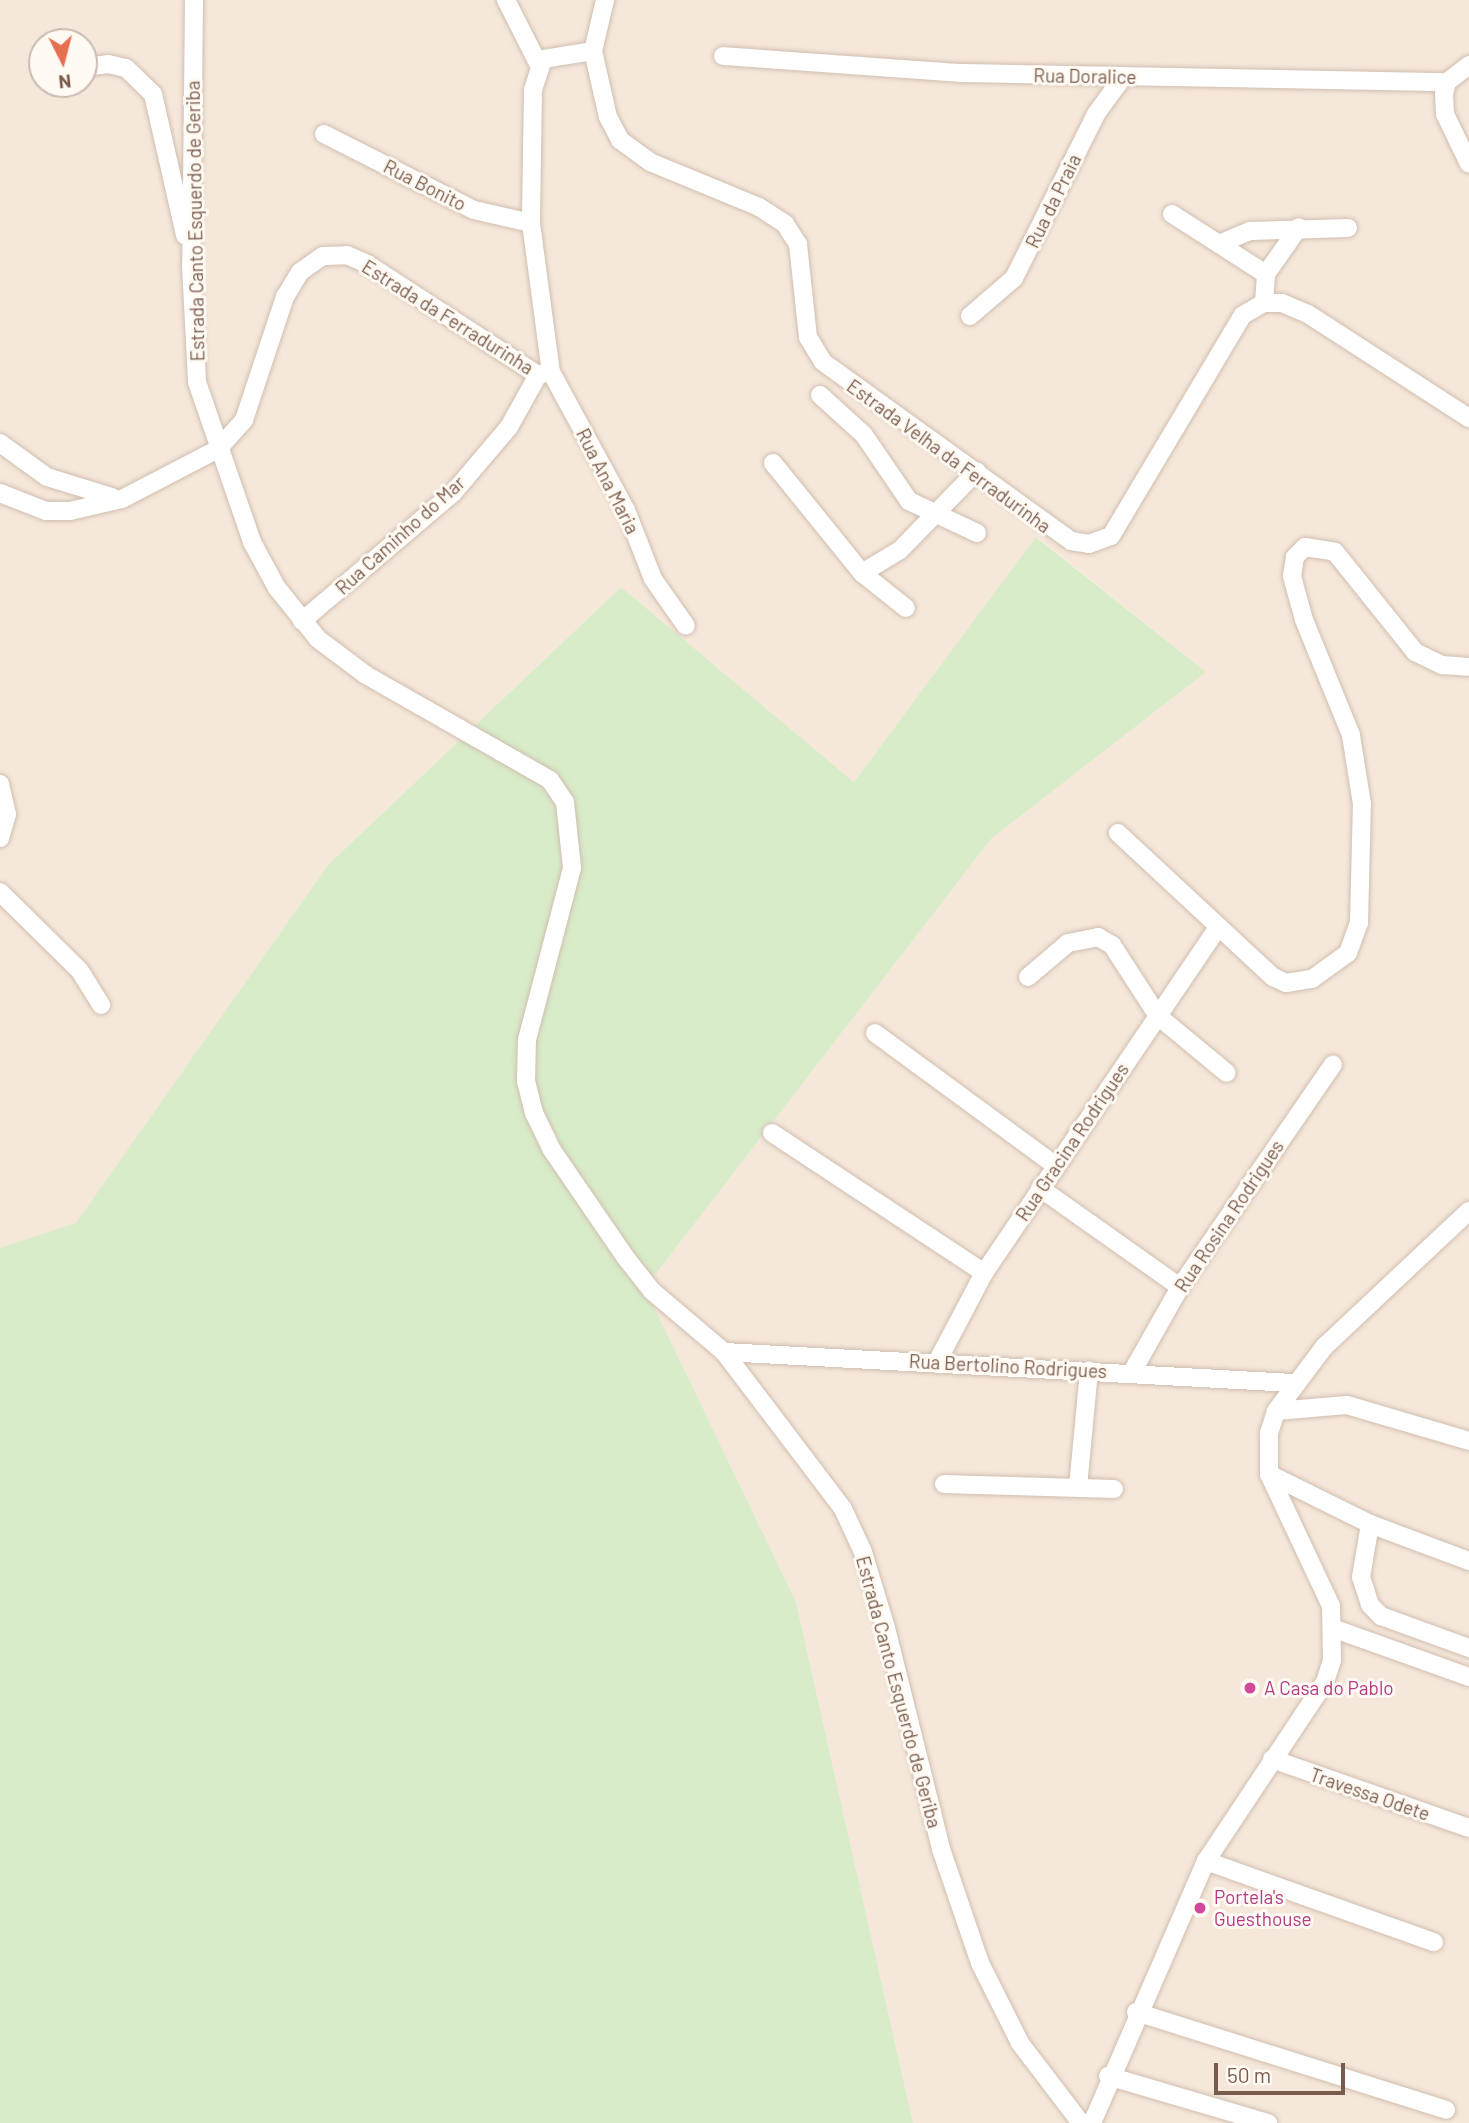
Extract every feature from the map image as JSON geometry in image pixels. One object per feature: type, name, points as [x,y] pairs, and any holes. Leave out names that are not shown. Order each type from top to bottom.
[{"type":"street","name":"Estrada Canto Esquerdo de Geriba","points":[[194,0],[191,266],[197,382],[252,542],[302,621],[366,675],[550,780],[565,802],[572,868],[527,1039],[526,1081],[534,1113],[552,1150],[625,1258],[652,1291],[724,1352],[843,1509],[863,1552],[941,1849],[980,1963],[1020,2043],[1081,2123]]},
{"type":"street","points":[[506,0],[538,63],[593,51],[605,0]]},
{"type":"street","name":"Estrada Velha da Ferradurinha","points":[[593,51],[608,117],[620,140],[650,162],[759,207],[785,224],[798,244],[808,337],[822,362],[1071,541],[1089,544],[1111,536],[1243,315],[1264,303]]},
{"type":"street","name":"Rua Doralice","points":[[723,56],[963,73],[1447,82]]},
{"type":"street","name":"Estrada da Ferradurinha","points":[[538,63],[531,223],[544,373]]},
{"type":"street","points":[[1469,65],[1447,82],[1446,114],[1469,164]]},
{"type":"street","points":[[98,67],[126,68],[153,94],[191,266]]},
{"type":"street","name":"Rua da Praia","points":[[970,316],[1014,278],[1096,114],[1123,77]]},
{"type":"street","name":"Rua Bonito","points":[[324,134],[474,210],[531,223]]},
{"type":"street","points":[[1172,214],[1266,274]]},
{"type":"street","points":[[1219,244],[1250,231],[1299,227],[1348,228]]},
{"type":"street","points":[[1299,227],[1266,274],[1264,303],[1282,303],[1308,314],[1469,418]]},
{"type":"street","name":"Estrada da Ferradurinha","points":[[0,493],[46,511],[122,499],[218,449],[244,419],[285,297],[300,272],[323,256],[347,255],[369,265],[544,373]]},
{"type":"street","name":"Rua Caminho do Mar","points":[[302,621],[453,493],[509,427],[544,373]]},
{"type":"street","name":"Rua Ana Maria","points":[[544,373],[626,510],[653,579],[686,626]]},
{"type":"street","points":[[820,395],[864,435],[909,501],[934,516],[977,533]]},
{"type":"street","points":[[0,443],[47,477],[89,494],[122,499]]},
{"type":"street","points":[[773,463],[862,573],[906,608]]},
{"type":"street","points":[[862,573],[900,550],[977,471]]},
{"type":"street","points":[[1118,833],[1217,929],[1273,977],[1300,983],[1348,953],[1359,923],[1362,804],[1351,735],[1304,620],[1292,576],[1295,557],[1305,547],[1335,552],[1415,652],[1442,665],[1469,667]]},
{"type":"street","points":[[0,784],[7,814],[0,838]]},
{"type":"street","points":[[0,892],[80,971],[101,1004]]},
{"type":"street","name":"Rua Gracina Rodrigues","points":[[937,1362],[984,1273],[1217,929]]},
{"type":"street","points":[[1028,977],[1068,943],[1098,937],[1112,945],[1158,1016],[1227,1073]]},
{"type":"street","points":[[875,1032],[1056,1166]]},
{"type":"street","name":"Rua Rosina Rodrigues","points":[[1132,1372],[1180,1287],[1333,1064]]},
{"type":"street","points":[[772,1133],[984,1273]]},
{"type":"street","points":[[1040,1188],[1180,1287]]},
{"type":"street","points":[[1092,2123],[1108,2076],[1206,1861],[1325,1682],[1335,1629],[1317,1567],[1269,1474],[1269,1433],[1276,1411],[1292,1383],[1469,1211]]},
{"type":"street","name":"Rua Bertolino Rodrigues","points":[[724,1352],[1132,1372],[1292,1383]]},
{"type":"street","points":[[1078,1487],[1089,1371]]},
{"type":"street","points":[[1276,1411],[1347,1405],[1469,1441]]},
{"type":"street","points":[[1269,1474],[1370,1524],[1469,1561]]},
{"type":"street","points":[[944,1484],[1114,1489]]},
{"type":"street","points":[[1370,1524],[1362,1577],[1370,1605],[1381,1616],[1469,1648]]},
{"type":"street","points":[[1335,1629],[1469,1677]]},
{"type":"street","name":"Travessa Odete","points":[[1272,1759],[1469,1828]]},
{"type":"street","points":[[1206,1861],[1434,1942]]},
{"type":"street","points":[[1136,2012],[1446,2110]]},
{"type":"street","points":[[1108,2076],[1268,2123]]},
{"type":"shaded area","points":[[0,0],[1469,0],[1469,2123],[913,2123],[796,1602],[645,1288],[991,839],[1206,672],[1037,537],[854,782],[621,587],[328,865],[76,1224],[0,1248]]},
{"type":"green space","points":[[1036,537],[1206,672],[991,839],[645,1288],[796,1602],[913,2123],[0,2123],[0,1248],[76,1223],[328,865],[621,587],[854,782]]},
{"type":"place","name":"A Casa do Pablo","points":[[1250,1688]]},
{"type":"place","name":"Portela's Guesthouse","points":[[1200,1908]]}]
